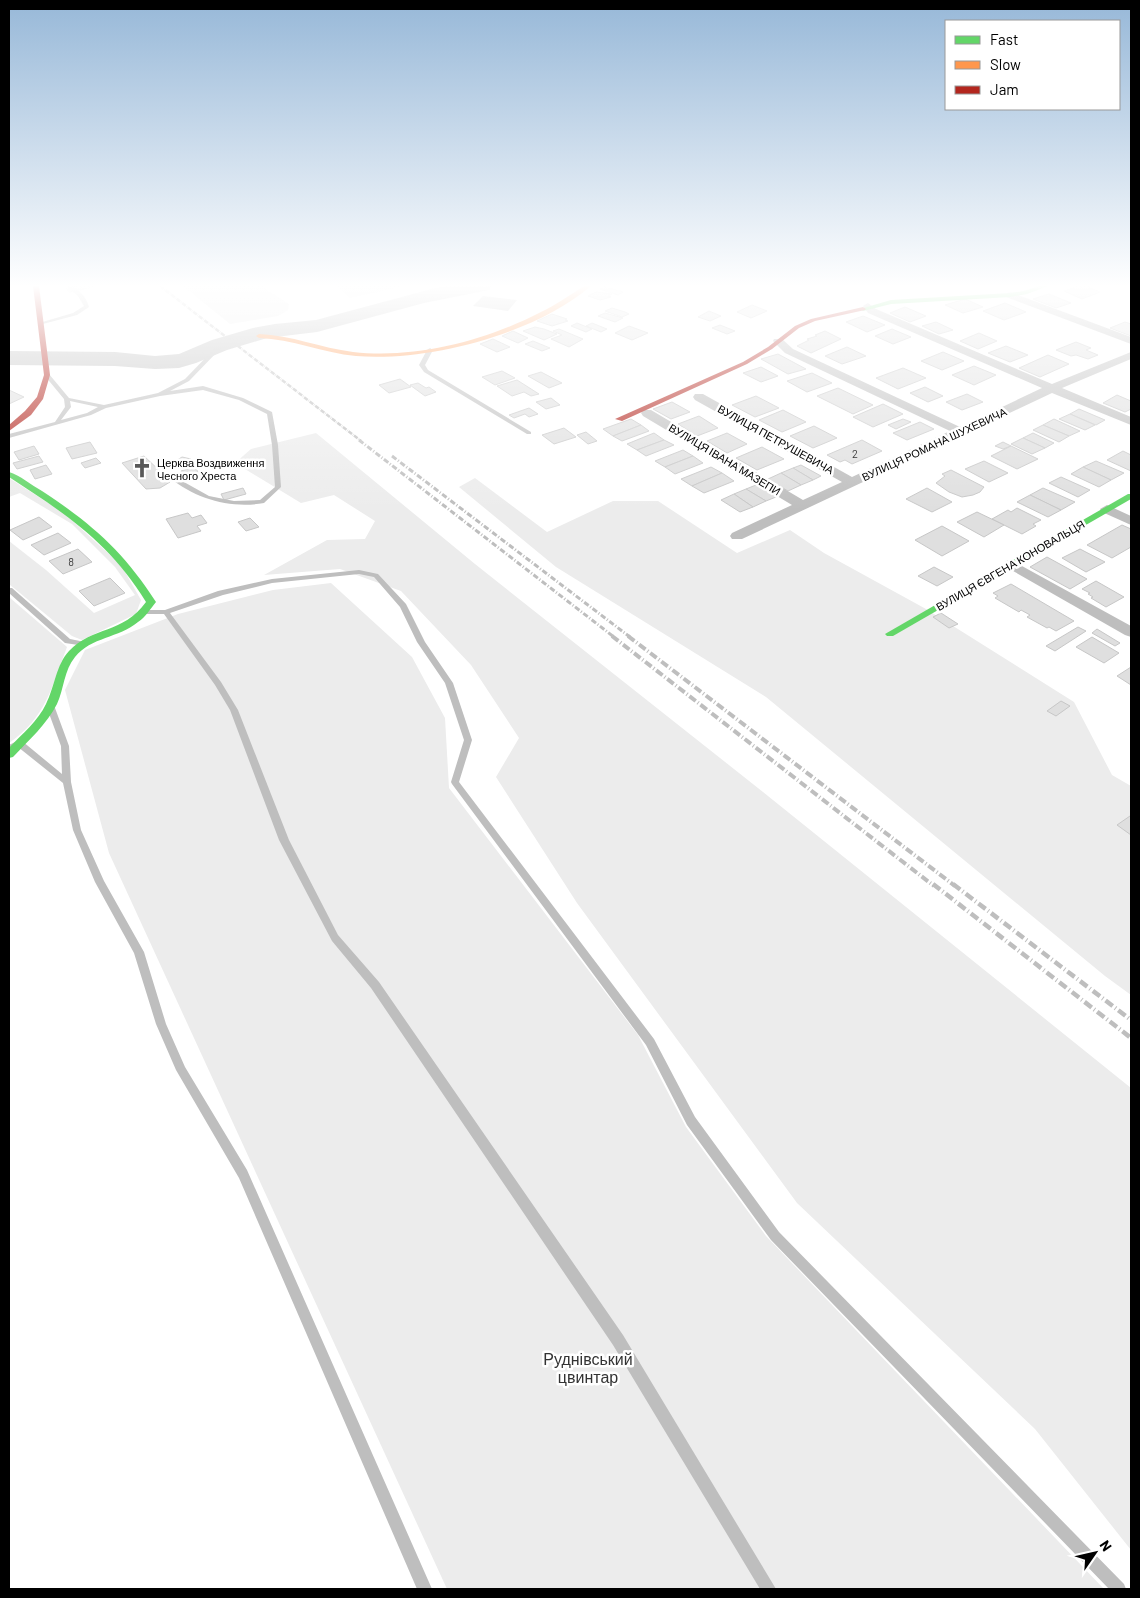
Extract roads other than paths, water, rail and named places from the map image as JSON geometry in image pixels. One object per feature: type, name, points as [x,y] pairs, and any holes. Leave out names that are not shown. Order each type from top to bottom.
[{"type":"street","points":[[11,426],[28,413],[40,397],[47,372],[45,361]]},
{"type":"street","points":[[619,420],[749,361]]},
{"type":"street","points":[[809,361],[961,432]]},
{"type":"street","points":[[987,361],[1131,420]]},
{"type":"street","name":"ВУЛИЦЯ РОМАНА ШУХЕВИЧА","points":[[738,536],[1051,388],[1117,361]]},
{"type":"street","name":"ВУЛИЦЯ ПЕТРУШЕВИЧА","points":[[699,397],[852,482]]},
{"type":"street","name":"ВУЛИЦЯ ІВАНА МАЗЕПИ","points":[[647,413],[802,505]]},
{"type":"street","points":[[9,474],[77,517],[96,532],[129,567],[151,602],[147,612],[129,626],[83,644],[68,657],[51,706],[14,745],[9,754]]},
{"type":"street","name":"ВУЛИЦЯ ЄВГЕНА КОНОВАЛЬЦЯ","points":[[890,634],[1131,496]]},
{"type":"street","points":[[1107,509],[1131,521]]},
{"type":"street","points":[[1011,564],[1131,632]]},
{"type":"lane","points":[[160,394],[187,380],[206,361]]},
{"type":"lane","points":[[424,361],[422,365],[426,371],[529,433]]},
{"type":"lane","points":[[47,372],[67,399],[68,408],[57,421]]},
{"type":"lane","points":[[9,436],[57,421],[89,414],[104,407],[160,394],[203,388],[241,399],[270,413],[275,445],[278,487],[262,502],[234,504],[207,497],[173,478]]},
{"type":"lane","points":[[67,399],[104,407]]},
{"type":"lane","points":[[147,612],[166,612],[221,593],[259,583],[359,572],[376,575],[404,606],[421,642],[449,683],[468,740],[455,782],[650,1042],[691,1121],[774,1236],[1119,1589]]},
{"type":"lane","points":[[9,590],[68,641],[83,644]]},
{"type":"lane","points":[[166,612],[218,684],[234,710],[284,840],[335,938],[375,985],[618,1340],[768,1589]]},
{"type":"lane","points":[[51,706],[65,746],[67,782],[78,830],[100,882],[139,952],[161,1024],[181,1070],[243,1174],[425,1589]]},
{"type":"lane","points":[[14,745],[67,782]]},
{"type":"waterway","points":[[136,361],[180,361]]},
{"type":"railway","points":[[257,361],[361,441]]},
{"type":"railway","points":[[359,440],[614,637]]},
{"type":"railway","points":[[392,456],[630,637]]},
{"type":"railway","points":[[612,636],[934,886]]},
{"type":"railway","points":[[628,636],[955,886]]},
{"type":"railway","points":[[933,884],[1131,1038]]},
{"type":"railway","points":[[953,884],[1131,1020]]},
{"type":"place","name":"Церква Воздвиження Чесного Хреста","points":[[142,468]]},
{"type":"park label","name":"Руднівський цвинтар","points":[[588,1367]]}]
